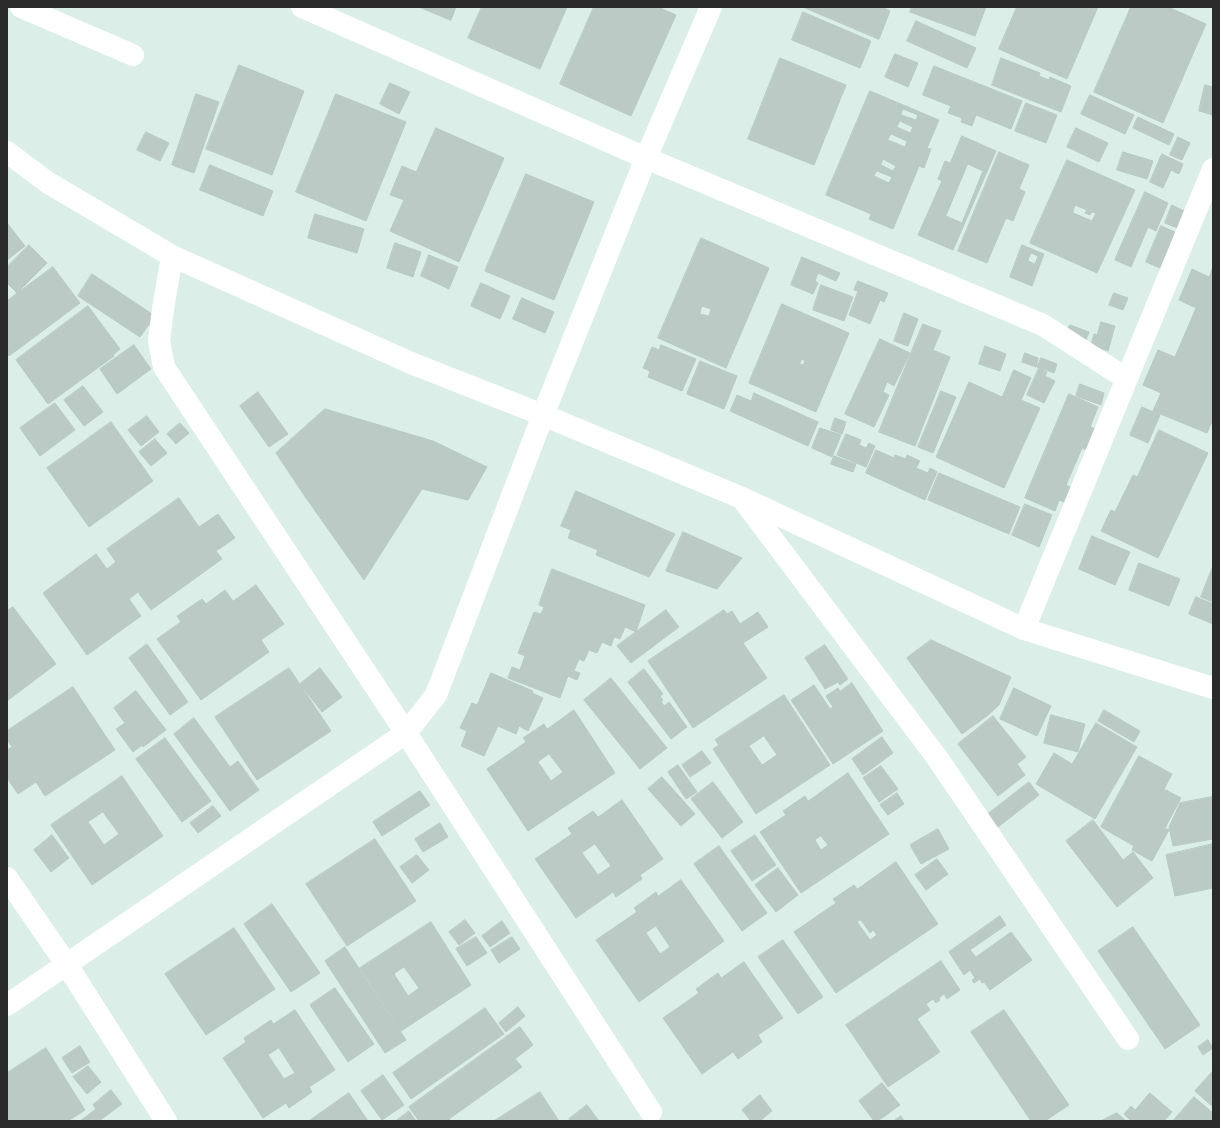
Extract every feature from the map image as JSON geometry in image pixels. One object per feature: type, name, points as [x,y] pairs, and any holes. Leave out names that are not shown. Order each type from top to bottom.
[{"type":"street","points":[[21,7],[133,55]]},
{"type":"street","points":[[302,7],[646,158],[1043,325],[1127,379]]},
{"type":"street","points":[[7,1005],[406,733],[436,695],[543,415],[646,158],[711,7]]},
{"type":"street","points":[[7,152],[47,182],[172,256],[411,363],[543,415],[742,498],[1024,629],[1213,688]]},
{"type":"street","points":[[1024,629],[1213,169]]},
{"type":"street","points":[[172,256],[159,341],[164,367],[406,733],[651,1112]]},
{"type":"street","points":[[742,498],[938,759],[1128,1038]]},
{"type":"street","points":[[7,878],[67,965],[166,1121]]},
{"type":"building","points":[[419,7],[456,7],[451,20]]},
{"type":"building","points":[[482,7],[567,7],[540,69],[468,38]]},
{"type":"building","points":[[594,7],[658,7],[676,15],[631,116],[560,84]]},
{"type":"building","points":[[803,7],[882,7],[890,11],[879,39]]},
{"type":"building","points":[[912,7],[986,7],[975,36],[910,12]]},
{"type":"building","points":[[1017,7],[1098,7],[1067,79],[999,49]]},
{"type":"building","points":[[1131,7],[1168,7],[1206,24],[1163,123],[1094,92]]},
{"type":"building","points":[[803,12],[871,41],[860,68],[792,40]]},
{"type":"building","points":[[916,21],[976,48],[967,68],[907,41]]},
{"type":"building","points":[[895,54],[918,63],[908,87],[885,77]]},
{"type":"building","points":[[780,58],[846,85],[814,165],[748,139]]},
{"type":"building","points":[[1001,58],[1040,73],[1039,76],[1049,80],[1050,77],[1071,86],[1061,112],[992,85]]},
{"type":"building","points":[[239,65],[304,91],[272,175],[206,149]]},
{"type":"building","points":[[934,66],[1022,101],[1011,129],[976,115],[972,126],[961,122],[962,118],[948,113],[951,106],[923,95]]},
{"type":"building","points":[[390,83],[410,92],[399,114],[380,104]]},
{"type":"building","points":[[1205,85],[1213,87],[1213,115],[1199,111]]},
{"type":"building","points":[[870,91],[939,120],[927,148],[931,149],[924,168],[919,166],[893,229],[869,219],[871,214],[826,195]],"holes":[[[903,109],[918,115],[916,120],[901,115]],[[900,121],[913,127],[910,133],[897,127]],[[891,134],[907,141],[905,147],[888,140]],[[883,159],[896,166],[893,171],[881,165]],[[877,171],[892,177],[889,183],[874,176]]]},
{"type":"building","points":[[196,94],[219,102],[194,173],[172,165]]},
{"type":"building","points":[[336,94],[406,122],[366,221],[296,192]]},
{"type":"building","points":[[1090,95],[1134,115],[1125,134],[1081,114]]},
{"type":"building","points":[[1026,103],[1057,115],[1046,143],[1015,131]]},
{"type":"building","points":[[1138,117],[1174,134],[1169,145],[1133,128]]},
{"type":"building","points":[[436,128],[504,158],[459,262],[390,231],[404,200],[390,195],[402,166],[416,172]]},
{"type":"building","points":[[1076,128],[1108,143],[1099,162],[1067,147]]},
{"type":"building","points":[[146,132],[169,143],[160,161],[137,150]]},
{"type":"building","points":[[962,136],[996,151],[953,250],[918,235],[942,181],[938,179],[945,161],[950,163]],"holes":[[[968,164],[983,171],[962,223],[946,216]]]},
{"type":"building","points":[[1178,137],[1190,143],[1182,160],[1170,155]]},
{"type":"building","points":[[999,152],[1029,165],[1019,189],[1025,192],[1013,221],[1006,218],[987,263],[958,251]]},
{"type":"building","points":[[1123,152],[1153,161],[1147,179],[1117,170]]},
{"type":"building","points":[[1162,154],[1183,164],[1179,174],[1171,170],[1163,188],[1150,182]]},
{"type":"building","points":[[1067,160],[1135,190],[1097,273],[1030,243]],"holes":[[[1075,205],[1087,210],[1085,213],[1090,215],[1092,212],[1096,213],[1092,221],[1073,213]]]},
{"type":"building","points":[[210,165],[273,191],[263,216],[200,190]]},
{"type":"building","points":[[526,174],[594,202],[554,300],[485,271]]},
{"type":"building","points":[[1145,192],[1168,203],[1156,231],[1148,227],[1131,267],[1115,260]]},
{"type":"building","points":[[1172,205],[1184,211],[1182,230],[1165,223]]},
{"type":"building","points":[[315,214],[364,229],[357,253],[308,238]]},
{"type":"building","points":[[7,223],[25,246],[7,260]]},
{"type":"building","points":[[1161,226],[1175,232],[1172,240],[1172,258],[1165,256],[1160,268],[1146,262]]},
{"type":"building","points":[[701,238],[769,268],[726,368],[658,338]],"holes":[[[702,306],[711,309],[709,316],[700,314]]]},
{"type":"building","points":[[395,243],[421,252],[413,277],[387,268]]},
{"type":"building","points":[[29,245],[47,263],[17,293],[7,283],[7,267]]},
{"type":"building","points":[[1022,245],[1044,254],[1032,286],[1010,277]],"holes":[[[1031,253],[1038,256],[1035,264],[1028,261]]]},
{"type":"building","points":[[429,255],[458,267],[449,289],[421,276]]},
{"type":"building","points":[[802,257],[840,273],[836,281],[818,273],[815,281],[818,283],[813,294],[791,285]]},
{"type":"building","points":[[53,267],[80,303],[9,356],[7,353],[7,301]]},
{"type":"building","points":[[1213,267],[1213,419],[1207,433],[1153,411],[1161,393],[1143,385],[1158,350],[1175,357],[1196,308],[1179,300],[1192,269],[1209,277]]},
{"type":"building","points":[[92,274],[155,316],[140,337],[78,296]]},
{"type":"building","points":[[858,281],[888,293],[884,302],[880,300],[870,324],[849,315],[858,291],[854,290]]},
{"type":"building","points":[[481,283],[510,296],[500,319],[471,306]]},
{"type":"building","points":[[821,285],[853,297],[844,321],[813,310]]},
{"type":"building","points":[[1114,293],[1128,298],[1123,310],[1109,305]]},
{"type":"building","points":[[522,298],[554,312],[545,333],[513,319]]},
{"type":"building","points":[[782,304],[849,333],[816,412],[749,383]],"holes":[[[802,359],[805,361],[803,365],[800,364]]]},
{"type":"building","points":[[88,306],[120,349],[113,355],[114,356],[48,404],[16,360]]},
{"type":"building","points":[[904,313],[918,319],[908,346],[894,341]]},
{"type":"building","points":[[1101,322],[1115,326],[1108,351],[1091,345],[1094,334],[1097,335]]},
{"type":"building","points":[[923,324],[941,331],[933,350],[950,357],[915,446],[879,432]]},
{"type":"building","points":[[1070,325],[1089,332],[1086,340],[1066,333]]},
{"type":"building","points":[[880,339],[910,353],[894,386],[887,382],[883,392],[889,395],[874,427],[845,414]]},
{"type":"building","points":[[134,345],[151,369],[117,394],[100,369]]},
{"type":"building","points":[[661,345],[696,359],[682,391],[648,377],[650,371],[643,368],[652,347],[659,350]]},
{"type":"building","points":[[985,346],[1006,354],[1000,371],[979,364]]},
{"type":"building","points":[[1025,353],[1038,358],[1036,367],[1022,362]]},
{"type":"building","points":[[1041,358],[1057,364],[1054,373],[1037,367]]},
{"type":"building","points":[[700,361],[737,376],[724,409],[687,394]]},
{"type":"building","points":[[1039,368],[1047,372],[1045,376],[1055,381],[1044,403],[1027,395]]},
{"type":"building","points":[[1014,370],[1031,378],[1021,400],[1040,408],[1004,488],[936,457],[969,382],[1002,397]]},
{"type":"building","points":[[1080,384],[1104,393],[1101,405],[1076,396]]},
{"type":"building","points":[[83,386],[103,412],[84,426],[64,400]]},
{"type":"building","points":[[941,391],[956,397],[933,453],[918,447]]},
{"type":"building","points":[[258,392],[288,434],[269,447],[240,406]]},
{"type":"building","points":[[754,393],[818,422],[808,446],[730,411],[737,395],[751,401]]},
{"type":"building","points":[[1069,394],[1098,407],[1090,427],[1096,429],[1087,450],[1082,448],[1066,485],[1070,487],[1064,502],[1059,500],[1055,511],[1025,498]]},
{"type":"building","points":[[55,403],[75,430],[40,456],[20,428]]},
{"type":"building","points":[[1142,407],[1160,415],[1148,443],[1130,435]]},
{"type":"building","points":[[325,409],[433,441],[487,467],[468,500],[422,489],[364,580],[276,453]]},
{"type":"building","points":[[147,416],[159,432],[141,446],[128,430]]},
{"type":"building","points":[[835,418],[846,422],[842,434],[831,430]]},
{"type":"building","points":[[111,422],[153,481],[89,527],[47,468]]},
{"type":"building","points":[[180,423],[189,433],[176,444],[167,434]]},
{"type":"building","points":[[820,428],[841,435],[832,457],[812,448]]},
{"type":"building","points":[[1159,430],[1208,453],[1158,558],[1101,531],[1111,510],[1115,512],[1133,475],[1137,477]]},
{"type":"building","points":[[846,434],[861,440],[859,445],[866,448],[869,443],[875,446],[866,467],[837,455]]},
{"type":"building","points":[[155,439],[167,453],[151,466],[139,452]]},
{"type":"building","points":[[876,450],[894,458],[895,455],[906,459],[907,455],[920,461],[916,468],[928,473],[930,468],[937,472],[925,500],[866,473]]},
{"type":"building","points":[[834,456],[856,464],[853,472],[831,464]]},
{"type":"building","points":[[939,473],[1020,507],[1009,534],[928,500]]},
{"type":"building","points":[[576,491],[675,534],[649,577],[596,555],[598,550],[568,538],[571,530],[561,526]]},
{"type":"building","points":[[179,498],[199,527],[218,514],[235,538],[216,551],[222,559],[151,610],[138,592],[129,599],[141,616],[87,655],[43,593],[96,554],[107,569],[116,562],[107,549]]},
{"type":"building","points":[[1025,504],[1052,515],[1039,547],[1012,535]]},
{"type":"building","points":[[683,532],[742,558],[717,589],[666,571]]},
{"type":"building","points":[[1092,536],[1130,552],[1115,585],[1079,569]]},
{"type":"building","points":[[1139,563],[1180,579],[1169,606],[1129,590]]},
{"type":"building","points":[[1213,566],[1213,602],[1201,597]]},
{"type":"building","points":[[552,569],[645,605],[636,632],[625,627],[620,639],[614,637],[611,646],[602,642],[597,653],[589,650],[584,661],[579,659],[574,671],[580,673],[577,680],[568,676],[560,698],[508,678],[512,667],[520,670],[525,656],[518,653],[534,612],[541,614],[544,607],[539,605]]},
{"type":"building","points":[[256,585],[284,624],[261,640],[269,652],[201,700],[157,639],[181,622],[177,616],[202,599],[206,604],[225,590],[233,601]]},
{"type":"building","points":[[1196,597],[1213,604],[1213,624],[1189,614]]},
{"type":"building","points":[[13,607],[56,664],[7,701],[7,611]]},
{"type":"building","points":[[666,610],[679,627],[631,663],[617,646]]},
{"type":"building","points":[[724,610],[727,614],[732,611],[740,624],[758,612],[768,627],[743,643],[767,678],[693,728],[648,661]]},
{"type":"building","points":[[931,640],[1011,677],[999,705],[987,716],[962,734],[907,658]]},
{"type":"building","points":[[147,644],[188,702],[170,715],[129,658]]},
{"type":"building","points":[[825,645],[848,679],[840,685],[838,682],[825,689],[805,658]]},
{"type":"building","points":[[289,668],[331,731],[257,780],[215,717]]},
{"type":"building","points":[[320,668],[342,697],[322,712],[300,684]]},
{"type":"building","points":[[644,669],[663,694],[660,696],[663,700],[661,701],[664,706],[669,702],[687,727],[671,739],[628,682]]},
{"type":"building","points":[[491,673],[533,691],[532,693],[543,698],[528,731],[519,726],[516,734],[498,726],[484,756],[461,746],[467,731],[460,728],[472,703],[477,705]]},
{"type":"building","points":[[611,678],[667,748],[640,769],[584,700]]},
{"type":"building","points":[[852,683],[883,731],[833,764],[791,700],[814,685],[830,709],[833,707],[826,696],[838,688],[840,691]]},
{"type":"building","points":[[73,687],[115,750],[45,796],[36,782],[18,794],[7,778],[7,750],[12,747],[7,739],[7,731]]},
{"type":"building","points":[[1014,688],[1051,706],[1037,736],[1000,719]]},
{"type":"building","points":[[136,691],[166,730],[143,747],[142,745],[133,752],[116,729],[125,723],[114,708]]},
{"type":"building","points":[[784,695],[830,765],[756,814],[713,749],[719,745],[715,740]],"holes":[[[764,736],[777,755],[762,765],[749,746]]]},
{"type":"building","points":[[574,710],[615,773],[528,831],[487,769],[526,742],[523,738],[544,724],[547,729]],"holes":[[[549,754],[563,772],[551,781],[538,762]]]},
{"type":"building","points":[[1104,710],[1140,731],[1134,742],[1098,721]]},
{"type":"building","points":[[1051,715],[1085,724],[1078,752],[1044,743]]},
{"type":"building","points":[[993,716],[1026,757],[1017,764],[1025,775],[998,796],[958,744]]},
{"type":"building","points":[[194,718],[230,767],[238,761],[259,790],[230,811],[174,734]]},
{"type":"building","points":[[1096,723],[1137,747],[1095,819],[1036,784],[1054,753],[1072,764]]},
{"type":"building","points":[[882,737],[893,753],[863,775],[852,759]]},
{"type":"building","points":[[165,738],[211,801],[182,822],[136,759]]},
{"type":"building","points":[[702,751],[711,763],[690,777],[682,765]]},
{"type":"building","points":[[1139,756],[1172,774],[1164,789],[1181,798],[1165,828],[1169,830],[1152,861],[1132,850],[1134,846],[1101,827]]},
{"type":"building","points":[[678,765],[697,792],[686,799],[668,772]]},
{"type":"building","points":[[881,766],[898,789],[879,802],[863,778]]},
{"type":"building","points":[[848,773],[889,834],[801,893],[760,832],[786,815],[783,811],[805,796],[808,801]],"holes":[[[821,836],[828,845],[821,850],[815,840]]]},
{"type":"building","points":[[122,776],[163,836],[92,885],[51,825]],"holes":[[[103,812],[119,834],[104,845],[88,822]]]},
{"type":"building","points":[[662,777],[695,814],[681,826],[648,789]]},
{"type":"building","points":[[713,782],[743,822],[722,838],[691,799]]},
{"type":"building","points":[[1029,782],[1039,795],[998,827],[988,814]]},
{"type":"building","points":[[420,791],[430,805],[382,836],[373,822]]},
{"type":"building","points":[[897,793],[904,804],[888,815],[880,805]]},
{"type":"building","points":[[1212,797],[1213,839],[1173,846],[1169,827],[1180,803]]},
{"type":"building","points":[[622,800],[663,859],[640,875],[642,879],[616,897],[613,892],[576,918],[535,859],[572,834],[568,828],[593,811],[598,817]],"holes":[[[595,844],[611,866],[598,875],[582,853]]]},
{"type":"building","points":[[213,806],[221,816],[198,833],[190,823]]},
{"type":"building","points":[[1093,820],[1123,860],[1133,852],[1153,878],[1117,907],[1066,841]]},
{"type":"building","points":[[440,823],[448,837],[423,852],[415,839]]},
{"type":"building","points":[[938,829],[949,849],[921,864],[910,845]]},
{"type":"building","points":[[52,835],[69,858],[51,872],[34,850]]},
{"type":"building","points":[[755,835],[776,865],[752,881],[731,851]]},
{"type":"building","points":[[375,839],[416,901],[347,946],[306,884]]},
{"type":"building","points":[[1213,844],[1213,888],[1175,896],[1166,855]]},
{"type":"building","points":[[719,846],[767,913],[742,931],[694,864]]},
{"type":"building","points":[[417,855],[429,870],[412,883],[400,867]]},
{"type":"building","points":[[937,859],[948,874],[926,890],[915,875]]},
{"type":"building","points":[[896,862],[938,924],[836,993],[794,932],[836,903],[833,899],[854,885],[857,889]],"holes":[[[861,920],[870,933],[873,930],[877,935],[870,940],[857,922]]]},
{"type":"building","points":[[778,868],[798,895],[776,912],[755,885]]},
{"type":"building","points":[[681,880],[724,941],[639,1002],[596,940],[637,912],[634,908],[656,892],[658,896]],"holes":[[[656,926],[670,947],[660,954],[646,933]]]},
{"type":"building","points":[[272,904],[320,973],[291,992],[244,924]]},
{"type":"building","points":[[1000,916],[1006,925],[970,950],[976,957],[1011,932],[1032,960],[990,990],[984,982],[982,983],[980,979],[974,983],[972,980],[975,978],[970,970],[964,975],[949,952]]},
{"type":"building","points":[[465,920],[475,933],[459,945],[449,932]]},
{"type":"building","points":[[502,921],[510,933],[490,947],[482,936]]},
{"type":"building","points":[[431,922],[471,985],[401,1031],[360,968]],"holes":[[[404,967],[419,988],[408,996],[394,974]]]},
{"type":"building","points":[[1133,927],[1200,1025],[1165,1049],[1098,951]]},
{"type":"building","points":[[234,928],[275,989],[206,1035],[165,974]]},
{"type":"building","points":[[476,937],[487,953],[467,966],[456,949]]},
{"type":"building","points":[[512,937],[520,949],[499,963],[491,950]]},
{"type":"building","points":[[783,940],[823,997],[798,1014],[758,957]]},
{"type":"building","points":[[345,947],[406,1040],[385,1053],[325,961]]},
{"type":"building","points":[[941,961],[960,990],[947,999],[944,994],[936,1003],[933,999],[926,1004],[930,1010],[917,1019],[940,1052],[888,1087],[846,1025]]},
{"type":"building","points":[[744,962],[783,1018],[758,1035],[762,1042],[738,1059],[733,1052],[702,1074],[663,1018],[699,993],[696,989],[718,973],[721,978]]},
{"type":"building","points":[[335,988],[374,1044],[348,1062],[310,1005]]},
{"type":"building","points":[[518,1007],[525,1016],[506,1032],[499,1023]]},
{"type":"building","points":[[485,1008],[504,1034],[411,1099],[393,1073]]},
{"type":"building","points":[[295,1010],[335,1070],[309,1087],[312,1092],[289,1108],[286,1103],[263,1118],[223,1058],[246,1042],[244,1038],[271,1020],[273,1024]],"holes":[[[279,1048],[295,1073],[284,1079],[268,1055]]]},
{"type":"building","points":[[1004,1010],[1069,1105],[1045,1121],[1031,1121],[971,1032]]},
{"type":"building","points":[[520,1027],[533,1045],[515,1059],[522,1067],[449,1119],[451,1121],[419,1121],[409,1107]]},
{"type":"building","points":[[1208,1040],[1213,1048],[1203,1055],[1198,1047]]},
{"type":"building","points":[[80,1046],[90,1062],[72,1073],[62,1058]]},
{"type":"building","points":[[46,1048],[85,1110],[68,1121],[7,1121],[7,1073]]},
{"type":"building","points":[[88,1066],[101,1082],[87,1094],[73,1077]]},
{"type":"building","points":[[1213,1071],[1213,1107],[1195,1091]]},
{"type":"building","points":[[383,1075],[404,1105],[382,1120],[361,1091]]},
{"type":"building","points":[[882,1083],[900,1105],[878,1121],[874,1121],[859,1101]]},
{"type":"building","points":[[111,1090],[122,1104],[99,1121],[80,1121],[96,1109],[93,1105]]},
{"type":"building","points":[[540,1092],[559,1121],[494,1121]]},
{"type":"building","points":[[349,1093],[368,1121],[309,1121]]},
{"type":"building","points":[[1150,1093],[1172,1112],[1164,1121],[1131,1121],[1124,1114],[1131,1106],[1135,1110]]},
{"type":"building","points":[[760,1095],[772,1111],[760,1121],[751,1121],[742,1110]]},
{"type":"building","points":[[1194,1097],[1213,1113],[1213,1119],[1211,1121],[1173,1121]]},
{"type":"building","points":[[587,1105],[599,1121],[571,1121],[569,1119]]},
{"type":"building","points":[[409,1111],[416,1121],[396,1121]]},
{"type":"building","points":[[1117,1113],[1126,1121],[1101,1121]]},
{"type":"building","points":[[901,1116],[904,1121],[894,1121]]}]
